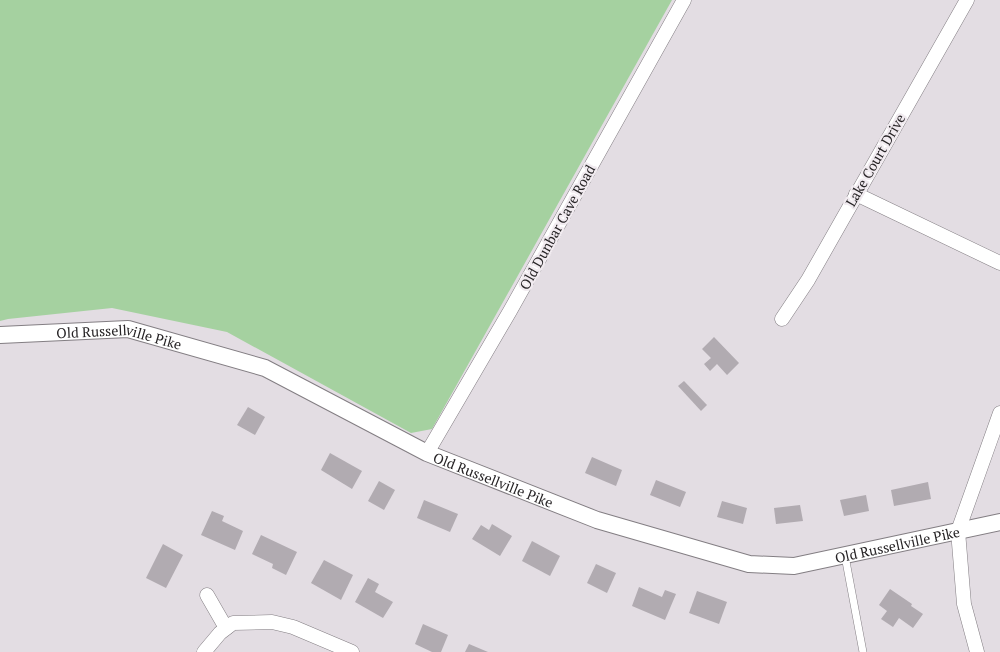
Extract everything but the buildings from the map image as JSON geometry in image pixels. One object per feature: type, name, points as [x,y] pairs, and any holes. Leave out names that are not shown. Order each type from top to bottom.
[{"type":"street","name":"Old Dunbar Cave Road","points":[[427,452],[510,311],[684,0]]},
{"type":"street","name":"Lake Court Drive","points":[[782,319],[808,280],[967,0]]},
{"type":"street","points":[[856,194],[1000,263]]},
{"type":"street","name":"Old Russellville Pike","points":[[0,335],[128,329],[266,368],[427,452],[598,520],[749,564],[794,566],[1000,522]]},
{"type":"street","points":[[977,652],[964,604],[958,531],[1000,413]]},
{"type":"street","points":[[208,595],[226,628]]},
{"type":"street","points":[[204,652],[220,633],[233,623],[272,622],[293,626],[352,652]]},
{"type":"lane","points":[[845,556],[862,652]]},
{"type":"green space","points":[[0,0],[672,0],[432,429],[411,433],[227,332],[112,308],[0,321]]}]
